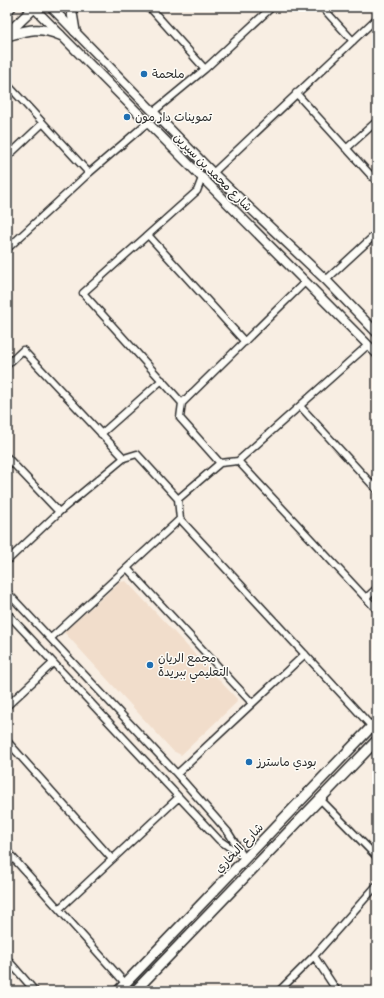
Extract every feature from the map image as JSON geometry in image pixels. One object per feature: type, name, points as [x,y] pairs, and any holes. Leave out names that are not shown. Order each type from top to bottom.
[{"type":"main road","points":[[7,11],[11,7]]},
{"type":"main road","points":[[7,35],[34,7]]},
{"type":"main road","points":[[71,7],[75,31]]},
{"type":"main road","points":[[7,35],[23,31],[46,29],[60,35]]},
{"type":"main road","name":"شارع البخاري","points":[[118,991],[374,724]]},
{"type":"main road","points":[[135,991],[321,800],[377,740]]},
{"type":"street","name":"شارع محمد بن سيرين","points":[[34,7],[377,354]]},
{"type":"street","name":"شارع محمد بن سيرين","points":[[51,7],[213,173],[326,280],[377,333]]},
{"type":"street","points":[[145,7],[154,8],[205,69]]},
{"type":"street","points":[[153,112],[205,69],[272,7]]},
{"type":"street","points":[[322,7],[353,41]]},
{"type":"street","points":[[213,173],[377,18]]},
{"type":"street","points":[[7,84],[89,173]]},
{"type":"street","points":[[296,93],[377,182]]},
{"type":"street","points":[[346,149],[377,121]]},
{"type":"street","points":[[7,157],[43,123]]},
{"type":"street","points":[[7,249],[89,173],[147,123]]},
{"type":"street","points":[[182,403],[82,293],[197,190],[202,178]]},
{"type":"street","points":[[326,280],[377,234]]},
{"type":"street","points":[[148,235],[245,342]]},
{"type":"street","points":[[220,463],[180,418],[182,403],[305,282]]},
{"type":"street","points":[[178,499],[220,463],[238,461],[368,345]]},
{"type":"street","points":[[7,365],[22,350],[124,458]]},
{"type":"street","points":[[101,434],[162,380]]},
{"type":"street","points":[[300,406],[377,490]]},
{"type":"street","points":[[7,561],[59,512],[124,458],[137,454],[178,499],[180,519],[305,654],[374,724]]},
{"type":"street","points":[[7,457],[59,512]]},
{"type":"street","points":[[238,461],[377,610]]},
{"type":"street","points":[[51,638],[180,519]]},
{"type":"street","points":[[127,568],[252,703]]},
{"type":"street","points":[[366,598],[377,588]]},
{"type":"street","points":[[7,592],[177,774],[228,832],[246,859]]},
{"type":"street","points":[[7,613],[219,840],[246,859]]},
{"type":"street","points":[[177,774],[305,654]]},
{"type":"street","points":[[7,706],[53,663]]},
{"type":"street","points":[[7,741],[112,859]]},
{"type":"street","points":[[59,909],[179,797]]},
{"type":"street","points":[[321,800],[377,857]]},
{"type":"street","points":[[7,851],[125,983]]},
{"type":"street","points":[[279,991],[314,956],[377,885]]},
{"type":"street","points":[[314,956],[337,991]]},
{"type":"street","points":[[8,962],[35,991]]},
{"type":"shaded area","name":"مجمع الريان التعليمي ببريدة","points":[[126,581],[237,699],[236,703],[181,755],[173,751],[64,632],[120,582]]},
{"type":"place","name":"ملحمة","points":[[144,74]]},
{"type":"place","name":"تموينات دار مون","points":[[127,117]]},
{"type":"place","name":"مجمع الريان التعليمي ببريدة","points":[[150,665]]},
{"type":"place","name":"بودي ماسترز","points":[[249,762]]}]
